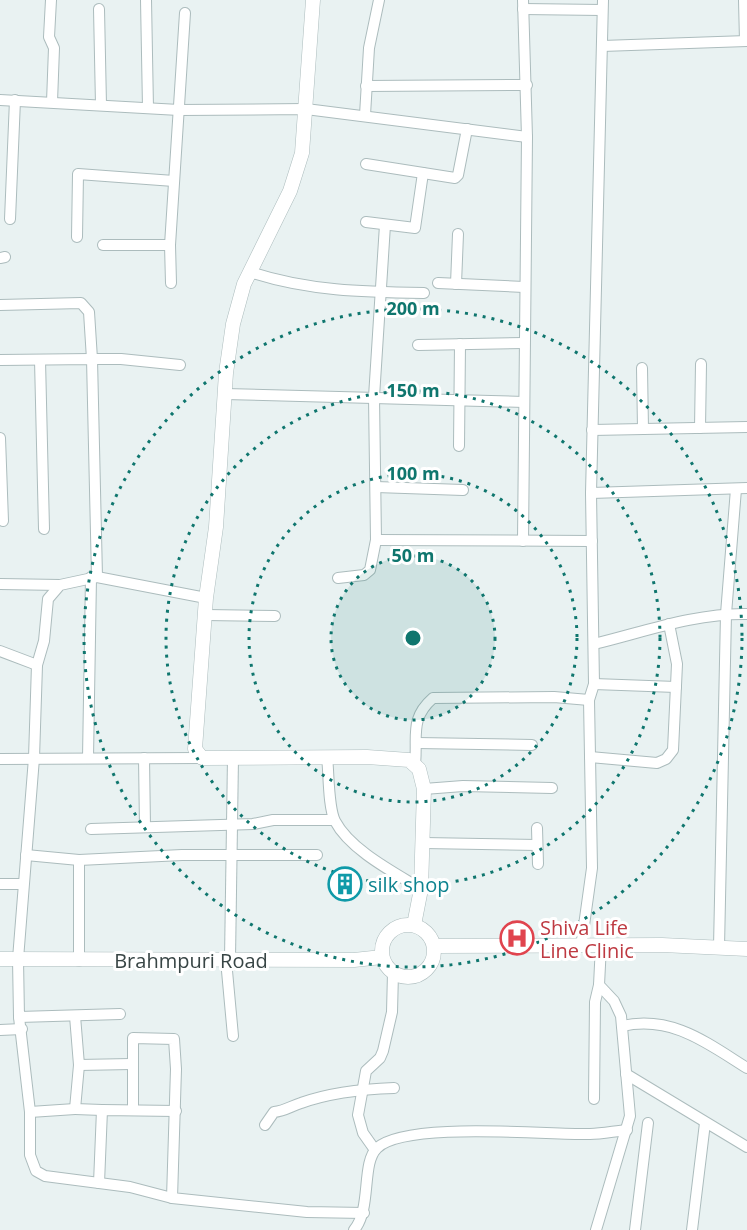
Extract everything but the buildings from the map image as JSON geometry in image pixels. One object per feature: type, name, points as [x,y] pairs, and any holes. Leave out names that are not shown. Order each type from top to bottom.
[{"type":"street","points":[[51,0],[50,37],[54,48],[52,102]]},
{"type":"street","points":[[146,0],[148,108]]},
{"type":"street","points":[[201,758],[195,749],[195,740],[206,598],[216,527],[225,394],[233,324],[250,272],[290,191],[302,153],[313,0]]},
{"type":"street","points":[[365,115],[369,48],[379,0]]},
{"type":"street","points":[[602,46],[746,41],[744,0]]},
{"type":"street","points":[[523,541],[527,137],[523,4],[602,5],[591,493],[594,644],[594,684],[589,700],[592,868],[581,947]]},
{"type":"street","points":[[99,9],[101,105]]},
{"type":"street","points":[[171,284],[170,244],[185,13]]},
{"type":"street","points":[[366,86],[526,85]]},
{"type":"street","points":[[0,100],[179,110],[306,109],[527,137]]},
{"type":"street","points":[[10,219],[15,100]]},
{"type":"street","points":[[366,164],[457,177],[467,129]]},
{"type":"street","points":[[0,171],[12,173]]},
{"type":"street","points":[[366,222],[413,229],[417,226],[423,173]]},
{"type":"street","points":[[77,237],[78,174],[174,181]]},
{"type":"street","points":[[338,578],[364,575],[370,570],[376,540],[375,398],[386,225]]},
{"type":"street","points":[[456,284],[458,234]]},
{"type":"street","points":[[103,245],[170,244]]},
{"type":"street","points":[[250,272],[281,282],[319,289],[424,293]]},
{"type":"street","points":[[438,283],[524,286]]},
{"type":"street","points":[[0,305],[81,303],[89,312],[92,359],[94,577],[88,758]]},
{"type":"street","points":[[418,345],[524,343]]},
{"type":"street","points":[[459,446],[460,344]]},
{"type":"street","points":[[0,360],[121,359],[180,365]]},
{"type":"street","points":[[40,360],[44,529]]},
{"type":"street","points":[[699,428],[700,364]]},
{"type":"street","points":[[642,368],[643,429]]},
{"type":"street","points":[[225,394],[524,402]]},
{"type":"street","points":[[592,430],[747,428]]},
{"type":"street","points":[[0,438],[3,521]]},
{"type":"street","points":[[376,487],[463,490]]},
{"type":"street","points":[[591,493],[742,488],[726,614],[719,947]]},
{"type":"street","points":[[376,540],[591,541]]},
{"type":"street","points":[[0,584],[60,585],[94,577],[206,598]]},
{"type":"street","points":[[60,585],[48,600],[44,641],[37,665],[34,758],[18,959],[20,1017],[30,1112],[30,1155],[36,1172],[45,1176],[130,1187],[172,1198],[307,1212],[364,1213]]},
{"type":"street","points":[[594,644],[669,624],[726,614],[747,614]]},
{"type":"street","points":[[206,615],[275,616]]},
{"type":"street","points":[[590,757],[657,763],[666,759],[673,750],[678,664],[669,624]]},
{"type":"street","points":[[0,651],[37,665]]},
{"type":"street","points":[[594,684],[676,687]]},
{"type":"street","points":[[415,765],[416,721],[420,710],[433,698],[554,697],[589,700]]},
{"type":"street","points":[[417,743],[532,745]]},
{"type":"street","points":[[0,759],[327,757],[409,760],[419,769],[424,789],[422,889],[414,925]]},
{"type":"street","points":[[327,757],[334,820],[349,839],[381,865],[422,889]]},
{"type":"street","points":[[144,758],[146,827]]},
{"type":"street","points":[[233,758],[228,960],[233,1036]]},
{"type":"street","points":[[424,789],[463,786],[552,788]]},
{"type":"street","points":[[91,829],[231,824],[273,820],[334,820]]},
{"type":"street","points":[[537,828],[538,864]]},
{"type":"street","points":[[424,843],[537,845]]},
{"type":"street","points":[[26,855],[79,860],[232,854],[317,855]]},
{"type":"street","points":[[79,860],[79,961]]},
{"type":"street","points":[[0,885],[23,884]]},
{"type":"street","points":[[405,924],[414,925],[427,932],[434,946],[434,956],[423,973],[402,977],[393,973],[382,957],[384,939],[389,932],[405,924]]},
{"type":"street","points":[[594,1099],[596,1002],[601,945]]},
{"type":"street","points":[[434,946],[581,947],[601,945],[747,949]]},
{"type":"street","name":"Brahmpuri Road","points":[[0,959],[354,960],[382,957]]},
{"type":"street","points":[[375,1150],[363,1133],[358,1115],[366,1071],[380,1058],[383,1051],[392,1012],[393,973]]},
{"type":"street","points":[[596,1230],[630,1116],[622,1026],[615,1002],[599,985]]},
{"type":"street","points":[[20,1017],[120,1014]]},
{"type":"street","points":[[75,1016],[78,1065],[75,1109]]},
{"type":"street","points":[[622,1026],[640,1022],[686,1030],[747,1068]]},
{"type":"street","points":[[0,1030],[22,1029]]},
{"type":"street","points":[[132,1110],[133,1038],[174,1039],[176,1111],[172,1198]]},
{"type":"street","points":[[78,1065],[131,1064]]},
{"type":"street","points":[[626,1074],[747,1148]]},
{"type":"street","points":[[265,1125],[274,1112],[286,1110],[302,1102],[363,1089],[394,1088]]},
{"type":"street","points":[[30,1112],[75,1109],[176,1111]]},
{"type":"street","points":[[99,1183],[102,1110]]},
{"type":"street","points":[[635,1230],[648,1123]]},
{"type":"street","points":[[692,1230],[705,1123]]},
{"type":"street","points":[[357,1229],[364,1213],[368,1174],[375,1150],[385,1142],[433,1132],[592,1134],[627,1130]]},
{"type":"place","name":"silk shop","points":[[345,884]]},
{"type":"place","name":"Shiva Life Line Clinic","points":[[517,938]]}]
